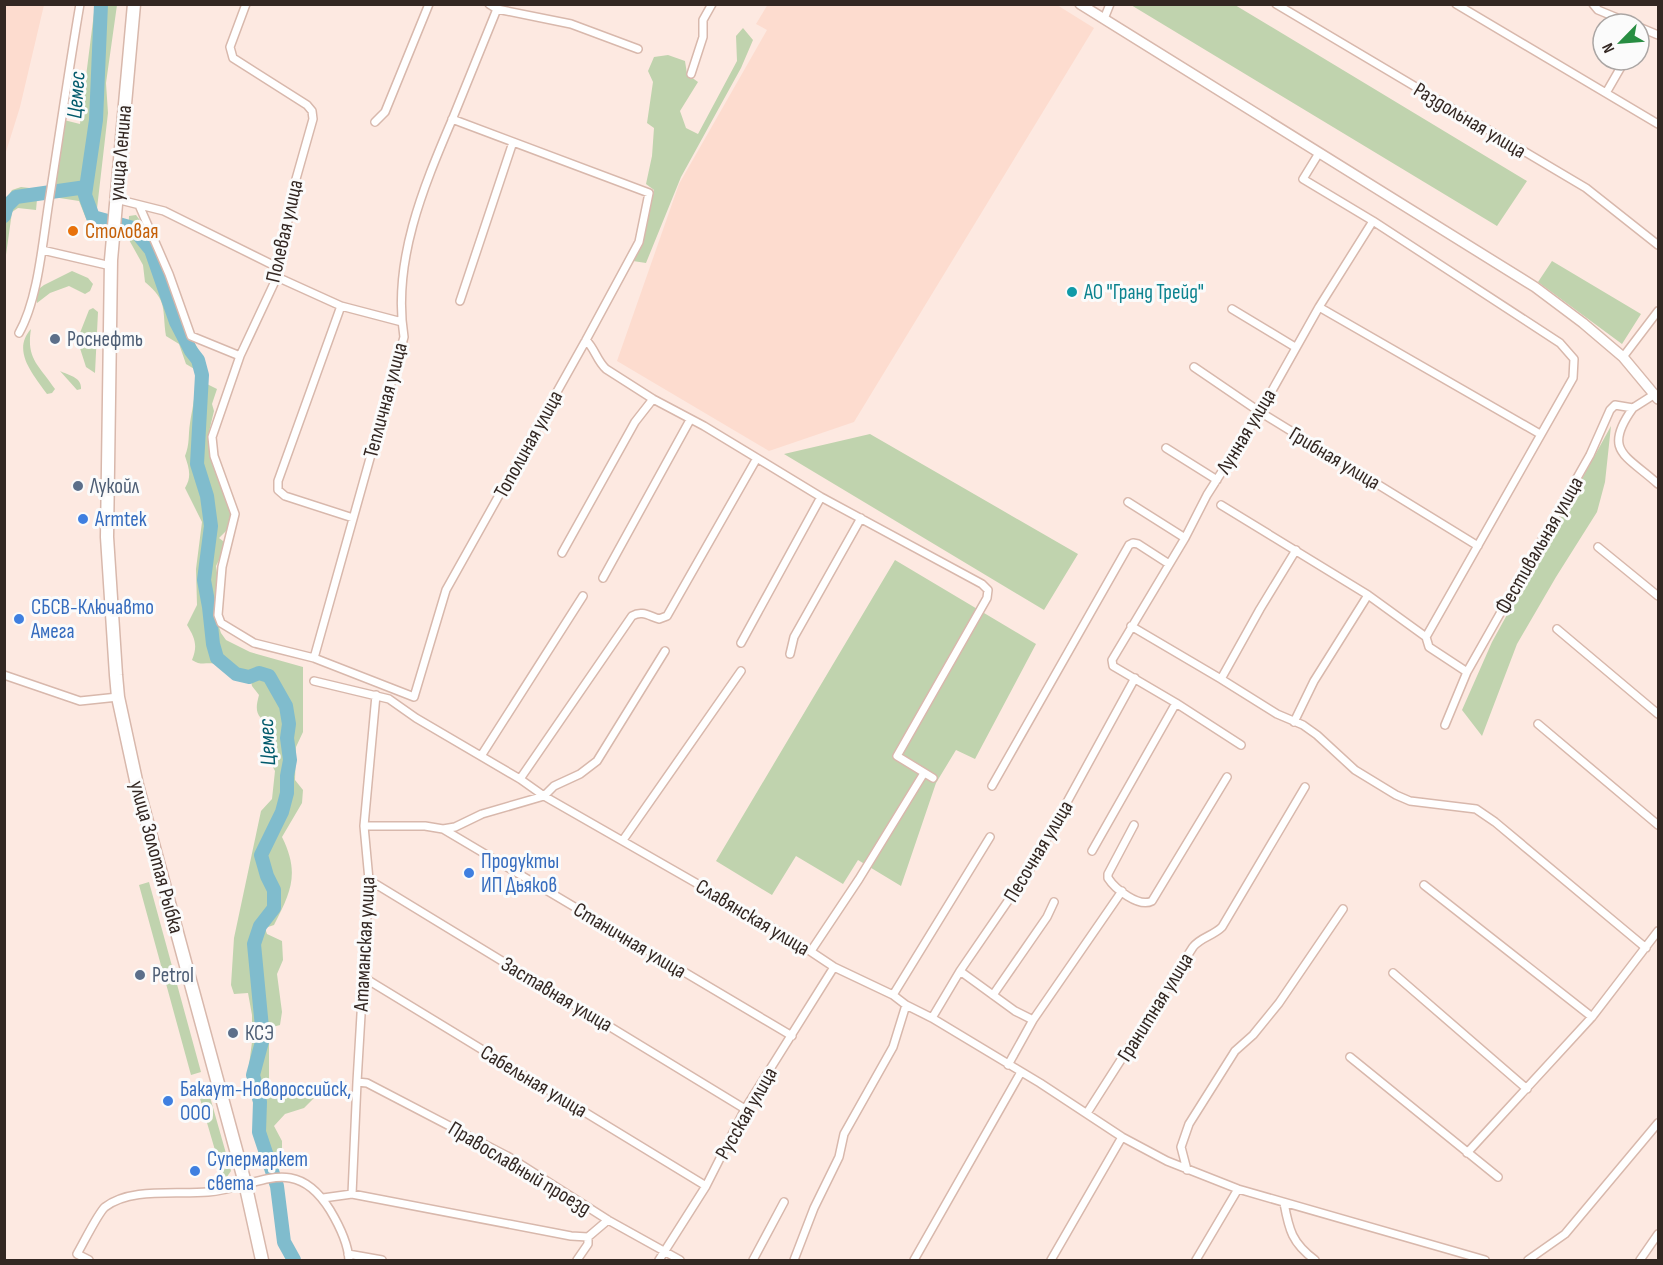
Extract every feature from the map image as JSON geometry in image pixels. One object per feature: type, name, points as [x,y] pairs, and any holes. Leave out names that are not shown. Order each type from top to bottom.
[{"type":"highway","name":"улица Ленина","points":[[118,697],[107,537],[111,266],[134,4]]},
{"type":"highway","name":"улица Золотая Рыбка","points":[[118,697],[137,785],[245,1183],[262,1260]]},
{"type":"main road","points":[[1080,4],[1535,287],[1623,357],[1657,397]]},
{"type":"street","points":[[19,333],[27,318],[42,250],[80,4]]},
{"type":"street","name":"Полевая улица","points":[[246,4],[230,47],[233,58],[307,105],[312,111],[312,119],[296,179],[277,277],[240,356],[212,437],[214,456],[235,514],[222,567],[218,615],[221,623],[254,643],[314,658]]},
{"type":"street","points":[[375,122],[385,112],[429,4]]},
{"type":"street","points":[[489,4],[497,9],[571,24],[638,49]]},
{"type":"street","points":[[690,74],[703,37],[703,20],[711,4]]},
{"type":"street","points":[[1104,19],[1110,4]]},
{"type":"street","name":"Раздольная улица","points":[[1276,4],[1586,189],[1659,245]]},
{"type":"street","points":[[1456,4],[1659,124]]},
{"type":"street","name":"Тепличная улица","points":[[314,658],[404,337],[400,304],[410,237],[432,166],[497,9]]},
{"type":"street","points":[[1606,93],[1618,72]]},
{"type":"street","points":[[452,119],[513,142],[460,301]]},
{"type":"street","name":"Тополиная улица","points":[[314,658],[414,697],[446,590],[639,242],[649,193],[513,142]]},
{"type":"street","points":[[1319,153],[1303,179],[1373,221],[1560,343],[1574,359],[1573,378],[1426,637]]},
{"type":"street","points":[[116,199],[164,211],[279,268]]},
{"type":"street","points":[[139,205],[169,274],[191,336],[240,356]]},
{"type":"street","name":"Лунная улица","points":[[1135,678],[1111,663],[1121,642],[1260,412],[1295,347],[1373,221]]},
{"type":"street","points":[[42,250],[111,266]]},
{"type":"street","points":[[277,277],[342,306],[402,322]]},
{"type":"street","points":[[342,306],[278,481],[278,490],[285,496],[353,518]]},
{"type":"street","points":[[1319,307],[1540,434]]},
{"type":"street","points":[[1232,309],[1295,347]]},
{"type":"street","points":[[1623,357],[1659,311]]},
{"type":"street","points":[[586,340],[606,369],[653,399],[704,426],[821,497],[982,584],[988,590],[987,598],[897,756],[933,778]]},
{"type":"street","name":"Грибная улица","points":[[1194,367],[1260,412],[1478,546]]},
{"type":"street","name":"Фестивальная улица","points":[[1444,725],[1467,672],[1590,455],[1610,410],[1615,405],[1633,408],[1657,397]]},
{"type":"street","points":[[562,553],[635,422],[653,399]]},
{"type":"street","points":[[1633,408],[1621,424],[1617,435],[1618,444],[1624,454],[1659,484]]},
{"type":"street","points":[[603,578],[690,420]]},
{"type":"street","points":[[1166,448],[1217,480]]},
{"type":"street","points":[[520,779],[626,622],[638,613],[659,619],[667,616],[757,458]]},
{"type":"street","points":[[741,643],[821,497]]},
{"type":"street","points":[[1128,502],[1185,538]]},
{"type":"street","points":[[1221,506],[1368,595],[1426,637],[1429,646],[1467,672]]},
{"type":"street","points":[[790,654],[794,638],[861,518]]},
{"type":"street","points":[[992,786],[1129,545],[1138,544],[1169,564]]},
{"type":"street","points":[[1598,547],[1659,596]]},
{"type":"street","points":[[1221,679],[1296,550]]},
{"type":"street","points":[[1294,722],[1314,681],[1368,595]]},
{"type":"street","points":[[481,756],[583,596]]},
{"type":"street","points":[[1131,626],[1277,714],[1317,735],[1355,770],[1396,795],[1410,801],[1476,809],[1495,822],[1646,948]]},
{"type":"street","points":[[1557,629],[1659,714]]},
{"type":"street","points":[[443,829],[455,827],[482,814],[544,796],[555,786],[580,774],[597,761],[665,651]]},
{"type":"street","points":[[623,840],[741,671]]},
{"type":"street","points":[[4,675],[80,701],[118,697]]},
{"type":"street","points":[[1135,678],[1241,745]]},
{"type":"street","name":"Песочная улица","points":[[932,1018],[960,971],[1032,866],[1135,678]]},
{"type":"street","name":"Славянская улица","points":[[314,681],[389,699],[544,796],[623,840],[811,951],[834,967],[893,995],[906,1005],[932,1018],[1122,1137],[1187,1170],[1284,1203],[1485,1260]]},
{"type":"street","name":"Атаманская улица","points":[[352,1194],[369,880],[364,826],[376,695]]},
{"type":"street","points":[[1092,851],[1176,703]]},
{"type":"street","points":[[1538,724],[1659,825]]},
{"type":"street","points":[[811,951],[859,879],[924,773]]},
{"type":"street","points":[[1134,825],[1108,874],[1111,882],[1122,891],[1148,904],[1152,902],[1227,777]]},
{"type":"street","name":"Гранитная улица","points":[[1087,1113],[1192,947],[1203,938],[1215,934],[1222,927],[1305,787]]},
{"type":"street","name":"Станичная улица","points":[[364,826],[425,826],[443,829],[792,1036]]},
{"type":"street","points":[[893,995],[990,837]]},
{"type":"street","name":"Заставная улица","points":[[369,880],[745,1109]]},
{"type":"street","points":[[1424,885],[1592,1017]]},
{"type":"street","points":[[1008,1065],[1033,1020],[1122,891]]},
{"type":"street","points":[[993,995],[1047,917],[1054,902]]},
{"type":"street","points":[[1187,1170],[1181,1147],[1189,1124],[1235,1051],[1253,1035],[1279,1003],[1343,909]]},
{"type":"street","points":[[1467,1153],[1592,1017],[1659,931]]},
{"type":"street","name":"Русская улица","points":[[659,1260],[706,1186],[745,1109],[834,967]]},
{"type":"street","points":[[960,971],[1015,1011],[1033,1020]]},
{"type":"street","points":[[1393,973],[1527,1089]]},
{"type":"street","name":"Сабельная улица","points":[[363,977],[706,1186]]},
{"type":"street","points":[[794,1260],[814,1209],[839,1157],[844,1134],[893,1047],[906,1005]]},
{"type":"street","points":[[1350,1057],[1498,1177]]},
{"type":"street","points":[[914,1260],[1021,1072]]},
{"type":"street","name":"Православный проезд","points":[[357,1082],[367,1083],[509,1157],[608,1220],[680,1260]]},
{"type":"street","points":[[1528,1260],[1565,1233],[1659,1123]]},
{"type":"street","points":[[1052,1260],[1122,1137]]},
{"type":"street","points":[[89,1260],[77,1254],[104,1208],[128,1196],[211,1192],[280,1176],[298,1179],[323,1198],[339,1225],[349,1257],[382,1260]]},
{"type":"street","points":[[1196,1260],[1238,1189]]},
{"type":"street","points":[[323,1198],[352,1194],[572,1236],[588,1237],[608,1220]]},
{"type":"street","points":[[753,1260],[784,1202]]},
{"type":"street","points":[[1284,1203],[1289,1228],[1295,1242],[1315,1260]]},
{"type":"street","points":[[1641,1260],[1659,1234]]},
{"type":"street","points":[[577,1260],[588,1244],[588,1237]]},
{"type":"shaded area","points":[[5,4],[44,5],[20,107],[5,155]]},
{"type":"shaded area","points":[[768,4],[1057,5],[1094,28],[854,422],[769,451],[617,361],[679,184],[767,30],[756,24]]},
{"type":"green space","points":[[95,5],[117,5],[106,83],[108,113],[95,226],[87,221],[79,201],[53,197],[64,120],[80,124]]},
{"type":"green space","points":[[1131,5],[1235,5],[1527,181],[1497,226]]},
{"type":"green space","points":[[743,28],[753,40],[741,68],[681,177],[646,263],[633,261],[643,236],[654,190],[646,184],[652,156],[654,128],[647,123],[653,82],[648,71],[654,57],[668,55],[685,61],[687,74],[698,82],[680,111],[686,128],[698,134],[737,61],[736,36]]},
{"type":"green space","points":[[21,187],[38,189],[36,210],[18,208],[12,212],[5,262],[5,201],[12,190]]},
{"type":"green space","points":[[136,215],[159,255],[184,328],[200,353],[196,370],[186,364],[179,344],[166,336],[161,300],[145,282],[143,265],[128,238],[129,216]]},
{"type":"green space","points":[[1552,261],[1641,314],[1622,344],[1538,282]]},
{"type":"green space","points":[[72,271],[88,278],[93,284],[90,291],[85,294],[69,286],[50,293],[37,303],[36,291]]},
{"type":"green space","points":[[93,308],[98,312],[95,373],[86,367],[78,342],[89,310]]},
{"type":"green space","points":[[31,329],[32,355],[55,389],[52,393],[47,394],[31,371],[24,354],[25,337]]},
{"type":"green space","points":[[60,371],[77,379],[81,389],[77,390]]},
{"type":"green space","points":[[205,383],[217,389],[212,404],[214,411],[208,436],[210,451],[232,522],[219,538],[227,544],[216,566],[219,586],[216,618],[221,633],[226,640],[250,652],[303,667],[303,732],[296,747],[295,780],[303,790],[302,803],[282,837],[291,861],[291,882],[289,892],[274,925],[265,928],[267,934],[282,941],[283,960],[277,974],[282,1012],[280,1025],[269,1028],[269,1090],[305,1084],[315,1097],[304,1108],[285,1114],[274,1126],[282,1141],[282,1154],[275,1163],[266,1163],[259,1158],[249,1065],[252,1015],[248,993],[234,994],[231,985],[234,938],[261,811],[272,799],[275,771],[268,758],[273,727],[258,714],[259,695],[252,686],[249,673],[239,670],[228,672],[217,665],[192,660],[195,642],[187,625],[197,605],[196,569],[202,522],[185,488],[189,468],[185,456],[195,385]]},
{"type":"green space","points":[[1611,426],[1605,482],[1597,512],[1517,644],[1482,736],[1462,710],[1492,642]]},
{"type":"green space","points":[[870,434],[1078,554],[1044,610],[784,454]]},
{"type":"green space","points":[[895,560],[1036,644],[975,759],[956,750],[936,783],[901,886],[858,860],[843,884],[796,856],[772,895],[716,861]]},
{"type":"green space","points":[[149,882],[201,1072],[191,1075],[139,885]]},
{"type":"green space","points":[[196,1085],[210,1097],[231,1171],[224,1181]]},
{"type":"waterway","name":"Цемес","points":[[101,4],[96,120],[85,195],[93,217],[133,228],[151,250],[176,322],[198,360],[202,375],[197,464],[207,496],[211,526],[204,580],[213,644],[217,658],[236,674],[249,677],[259,673],[269,676],[286,706],[289,724],[287,738],[290,760],[287,793],[282,812],[261,855],[274,890],[274,908],[260,926],[254,944],[263,1038],[253,1075],[260,1102],[259,1132],[277,1186],[284,1242],[294,1260]]},
{"type":"waterway","name":"Цемес","points":[[4,216],[7,206],[16,197],[86,187]]},
{"type":"place","name":"Столовая","points":[[73,231]]},
{"type":"place","name":"АО \"Гранд Трейд\"","points":[[1072,292]]},
{"type":"place","name":"Роснефть","points":[[55,339]]},
{"type":"place","name":"Лукойл","points":[[78,486]]},
{"type":"place","name":"Armtek","points":[[83,519]]},
{"type":"place","name":"СБСВ-Ключавто Амега","points":[[19,619]]},
{"type":"place","name":"Продукты ИП Дьяков","points":[[469,873]]},
{"type":"place","name":"Petrol","points":[[140,975]]},
{"type":"place","name":"КСЭ","points":[[233,1033]]},
{"type":"place","name":"Бакаут-Новороссийск, ООО","points":[[168,1101]]},
{"type":"place","name":"Супермаркет света","points":[[195,1171]]}]
